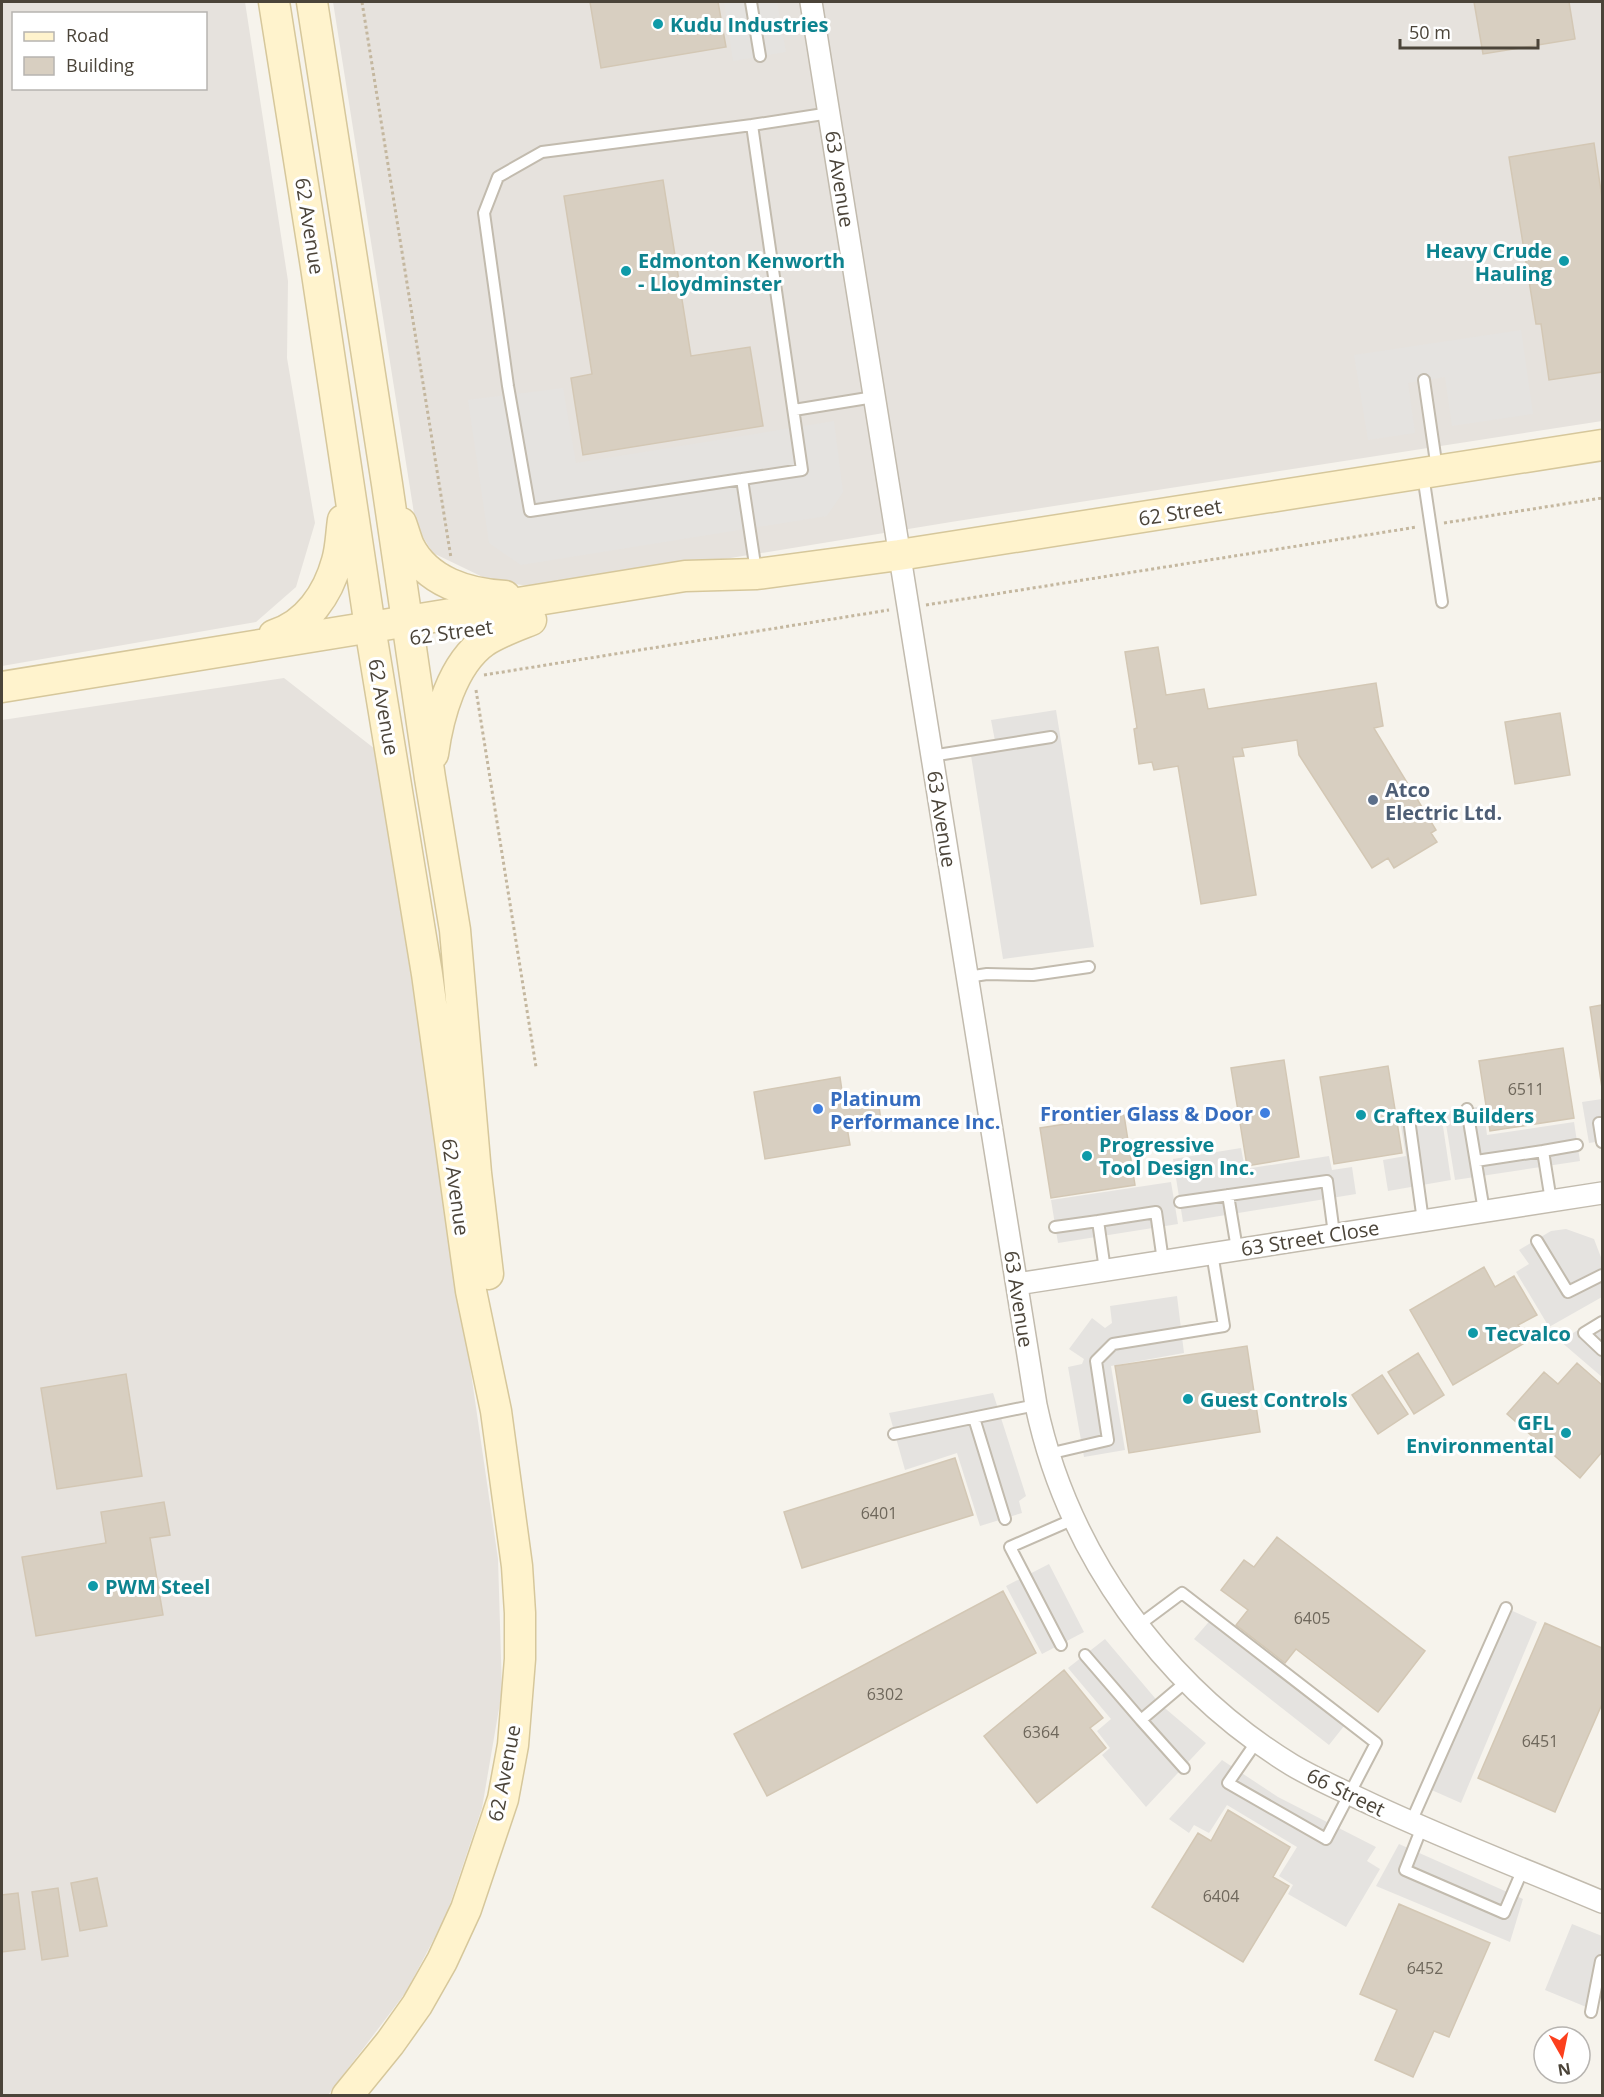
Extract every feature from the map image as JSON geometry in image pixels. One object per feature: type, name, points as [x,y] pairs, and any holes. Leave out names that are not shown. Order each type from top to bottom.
[{"type":"main road","name":"62 Avenue","points":[[274,2],[316,267],[347,484],[427,974],[471,1291],[496,1412],[517,1566],[520,1612],[520,1659],[513,1745],[503,1799],[466,1910],[442,1961],[417,2005],[347,2096]]},
{"type":"main road","name":"62 Avenue","points":[[312,2],[459,968],[476,1173],[490,1288],[496,1412]]},
{"type":"main road","name":"62 Street","points":[[2,703],[408,629],[551,597],[686,576],[757,574],[899,555],[1602,445]]},
{"type":"main road","points":[[224,651],[287,632],[306,618],[327,589],[338,560],[347,484]]},
{"type":"main road","points":[[387,484],[410,547],[421,562],[443,581],[482,594],[551,597]]},
{"type":"main road","name":"62 Street","points":[[408,629],[531,620],[687,596],[757,574]]},
{"type":"main road","points":[[429,778],[440,719],[459,671],[482,643],[496,634],[531,620]]},
{"type":"main road","name":"62 Street","points":[[2,687],[224,651],[371,635]]},
{"type":"street","name":"63 Avenue","points":[[811,2],[1036,1405],[1048,1454],[1074,1519],[1102,1574],[1136,1621]]},
{"type":"street","name":"63 Street Close","points":[[1017,1284],[1602,1193]]},
{"type":"street","name":"66 Street","points":[[1136,1621],[1164,1657],[1210,1704],[1257,1741],[1293,1765],[1349,1794],[1416,1824],[1602,1902]]},
{"type":"lane","points":[[751,2],[760,56]]},
{"type":"lane","points":[[752,125],[802,470],[530,511],[508,386],[484,213],[498,177],[542,152],[830,113]]},
{"type":"lane","points":[[1424,381],[1442,602]]},
{"type":"lane","points":[[794,410],[874,396]]},
{"type":"lane","points":[[742,479],[757,574]]},
{"type":"lane","points":[[932,756],[1051,737]]},
{"type":"lane","points":[[967,977],[987,974],[1033,975],[1089,967]]},
{"type":"lane","points":[[1467,1109],[1484,1211]]},
{"type":"lane","points":[[1409,1119],[1423,1221]]},
{"type":"lane","points":[[1602,1123],[1599,1123],[1602,1142]]},
{"type":"lane","points":[[1476,1161],[1577,1145]]},
{"type":"lane","points":[[1543,1151],[1551,1201]]},
{"type":"lane","points":[[1180,1202],[1327,1181],[1334,1234]]},
{"type":"lane","points":[[1228,1195],[1237,1249]]},
{"type":"lane","points":[[1055,1227],[1156,1212],[1163,1261]]},
{"type":"lane","points":[[1098,1221],[1105,1270]]},
{"type":"lane","points":[[1537,1241],[1568,1292],[1602,1275]]},
{"type":"lane","points":[[1048,1454],[1074,1446],[1108,1440],[1096,1361],[1113,1344],[1224,1326],[1212,1254]]},
{"type":"lane","points":[[1602,1322],[1584,1333],[1602,1350]]},
{"type":"lane","points":[[894,1434],[1036,1405]]},
{"type":"lane","points":[[974,1418],[1005,1519]]},
{"type":"lane","points":[[1060,1645],[1010,1547],[1074,1519]]},
{"type":"lane","points":[[1136,1621],[1182,1593],[1376,1743],[1326,1839],[1228,1783],[1257,1741]]},
{"type":"lane","points":[[1506,1608],[1416,1824],[1404,1870],[1504,1913],[1523,1869]]},
{"type":"lane","points":[[1085,1655],[1184,1768]]},
{"type":"lane","points":[[1141,1720],[1187,1681]]},
{"type":"lane","points":[[1590,2012],[1602,1960]]},
{"type":"path","points":[[362,2],[451,565]]},
{"type":"path","points":[[1445,523],[1602,498]]},
{"type":"path","points":[[930,604],[1413,528]]},
{"type":"path","points":[[480,678],[483,675],[886,611]]},
{"type":"path","points":[[475,686],[536,1067]]},
{"type":"shaded area","points":[[2,2],[245,2],[288,281],[287,358],[315,523],[296,587],[256,622],[2,666]]},
{"type":"shaded area","points":[[333,2],[1602,2],[1602,421],[951,522],[547,588],[491,581],[433,553],[416,526]]},
{"type":"shaded area","points":[[724,2],[777,2],[786,52],[733,61]]},
{"type":"shaded area","points":[[1521,330],[1533,414],[1452,426],[1445,377],[1408,383],[1415,433],[1368,440],[1354,355]]},
{"type":"shaded area","points":[[563,388],[576,463],[834,421],[843,492],[827,516],[521,565],[489,543],[468,400]]},
{"type":"shaded area","points":[[284,678],[375,749],[440,1159],[498,1559],[502,1691],[482,1808],[446,1916],[406,1992],[328,2095],[2,2096],[2,720]]},
{"type":"shaded area","points":[[1056,710],[1094,947],[1003,959],[970,749],[996,746],[991,720]]},
{"type":"shaded area","points":[[1602,1099],[1602,1141],[1589,1143],[1582,1102]]},
{"type":"shaded area","points":[[1483,1106],[1487,1135],[1574,1122],[1580,1161],[1455,1180],[1444,1112]]},
{"type":"shaded area","points":[[1441,1113],[1451,1180],[1388,1191],[1383,1160],[1406,1156],[1400,1120]]},
{"type":"shaded area","points":[[1241,1148],[1245,1169],[1329,1156],[1332,1170],[1352,1167],[1356,1194],[1183,1222],[1173,1159]]},
{"type":"shaded area","points":[[1171,1182],[1178,1224],[1058,1243],[1051,1200]]},
{"type":"shaded area","points":[[1566,1229],[1594,1239],[1602,1260],[1602,1297],[1549,1327],[1516,1272],[1529,1264],[1519,1250],[1551,1231]]},
{"type":"shaded area","points":[[1177,1296],[1184,1353],[1111,1366],[1125,1450],[1084,1457],[1068,1367],[1082,1364],[1084,1359],[1069,1349],[1092,1318],[1105,1328],[1112,1323],[1110,1306]]},
{"type":"shaded area","points":[[1601,1316],[1602,1319],[1602,1377],[1560,1341]]},
{"type":"shaded area","points":[[993,1393],[1026,1496],[1019,1501],[1022,1513],[980,1526],[957,1453],[905,1470],[889,1413]]},
{"type":"shaded area","points":[[1049,1564],[1084,1632],[1042,1654],[1006,1586]]},
{"type":"shaded area","points":[[1506,1608],[1537,1622],[1461,1803],[1427,1788]]},
{"type":"shaded area","points":[[1213,1617],[1348,1721],[1329,1745],[1194,1639]]},
{"type":"shaded area","points":[[1105,1639],[1160,1704],[1206,1743],[1146,1807],[1102,1755],[1110,1748],[1097,1731],[1111,1719],[1068,1668]]},
{"type":"shaded area","points":[[1222,1760],[1278,1797],[1376,1847],[1367,1861],[1380,1869],[1346,1927],[1288,1894],[1293,1885],[1279,1876],[1297,1847],[1227,1805],[1209,1833],[1194,1825],[1189,1833],[1169,1819]]},
{"type":"shaded area","points":[[1399,1844],[1523,1899],[1510,1942],[1376,1886]]},
{"type":"shaded area","points":[[1572,1924],[1602,1936],[1602,1956],[1591,2009],[1545,1990]]},
{"type":"building","name":"Kudu Industries","points":[[590,2],[718,2],[726,47],[601,68]]},
{"type":"building","points":[[1474,2],[1569,2],[1575,39],[1483,54]]},
{"type":"building","name":"Heavy Crude Hauling","points":[[1594,143],[1602,198],[1602,372],[1549,380],[1541,324],[1536,324],[1509,157]]},
{"type":"building","name":"Edmonton Kenworth - Lloydminster","points":[[663,180],[691,356],[750,347],[763,426],[583,455],[571,378],[592,374],[564,196]]},
{"type":"building","name":"Atco Electric Ltd.","points":[[1158,647],[1166,695],[1204,689],[1208,709],[1376,683],[1383,726],[1374,728],[1436,830],[1431,833],[1437,842],[1394,868],[1388,858],[1372,868],[1299,755],[1297,740],[1242,748],[1244,756],[1233,757],[1256,895],[1201,904],[1178,766],[1154,770],[1152,762],[1139,764],[1134,729],[1137,728],[1125,652]]},
{"type":"building","points":[[1560,713],[1570,775],[1515,784],[1505,722]]},
{"type":"building","points":[[1602,1005],[1602,1088],[1590,1007]]},
{"type":"building","points":[[1563,1048],[1574,1118],[1490,1131],[1479,1061]]},
{"type":"building","name":"Frontier Glass & Door","points":[[1284,1060],[1299,1157],[1247,1166],[1231,1068]]},
{"type":"building","name":"Craftex Builders","points":[[1388,1066],[1402,1153],[1334,1164],[1320,1077]]},
{"type":"building","name":"Platinum Performance Inc.","points":[[840,1077],[843,1098],[877,1092],[881,1121],[847,1127],[850,1145],[765,1159],[754,1092]]},
{"type":"building","name":"Progressive Tool Design Inc.","points":[[1124,1115],[1135,1185],[1051,1198],[1040,1128]]},
{"type":"building","name":"Tecvalco","points":[[1484,1267],[1495,1287],[1514,1276],[1537,1315],[1518,1325],[1528,1341],[1453,1385],[1410,1310]]},
{"type":"building","name":"Guest Controls","points":[[1247,1346],[1260,1432],[1129,1453],[1115,1366]]},
{"type":"building","points":[[1418,1353],[1444,1395],[1414,1414],[1388,1372]]},
{"type":"building","name":"GFL Environmental","points":[[1577,1363],[1602,1385],[1602,1452],[1580,1478],[1507,1414],[1544,1372],[1558,1384]]},
{"type":"building","points":[[126,1374],[142,1476],[57,1489],[41,1388]]},
{"type":"building","points":[[1382,1375],[1408,1414],[1378,1434],[1352,1395]]},
{"type":"building","points":[[955,1458],[973,1515],[802,1568],[784,1512]]},
{"type":"building","name":"PWM Steel","points":[[164,1502],[170,1535],[150,1538],[163,1615],[36,1636],[22,1557],[106,1543],[101,1512]]},
{"type":"building","points":[[1277,1537],[1425,1651],[1378,1712],[1296,1649],[1285,1663],[1236,1625],[1248,1610],[1221,1590],[1244,1560],[1254,1567]]},
{"type":"building","points":[[1003,1591],[1036,1653],[767,1796],[734,1734]]},
{"type":"building","points":[[1545,1623],[1602,1648],[1602,1704],[1555,1812],[1478,1778]]},
{"type":"building","points":[[1064,1670],[1103,1718],[1090,1728],[1106,1748],[1037,1803],[984,1736]]},
{"type":"building","points":[[1228,1810],[1290,1847],[1273,1877],[1289,1886],[1243,1962],[1152,1907],[1198,1833],[1211,1841]]},
{"type":"building","points":[[97,1878],[107,1926],[80,1931],[71,1883]]},
{"type":"building","points":[[58,1888],[68,1956],[42,1960],[32,1892]]},
{"type":"building","points":[[18,1893],[25,1949],[2,1952],[2,1895]]},
{"type":"building","points":[[1399,1904],[1490,1943],[1449,2037],[1434,2031],[1413,2077],[1375,2060],[1397,2010],[1360,1994]]},
{"type":"place","name":"Kudu Industries","points":[[658,24]]},
{"type":"place","name":"Heavy Crude Hauling","points":[[1564,261]]},
{"type":"place","name":"Edmonton Kenworth - Lloydminster","points":[[626,271]]},
{"type":"place","name":"Atco Electric Ltd.","points":[[1373,800]]},
{"type":"place","name":"Platinum Performance Inc.","points":[[818,1109]]},
{"type":"place","name":"Frontier Glass & Door","points":[[1265,1113]]},
{"type":"place","name":"Craftex Builders","points":[[1361,1115]]},
{"type":"place","name":"Progressive Tool Design Inc.","points":[[1087,1156]]},
{"type":"place","name":"Tecvalco","points":[[1473,1333]]},
{"type":"place","name":"Guest Controls","points":[[1188,1399]]},
{"type":"place","name":"GFL Environmental","points":[[1566,1433]]},
{"type":"place","name":"PWM Steel","points":[[93,1586]]}]
